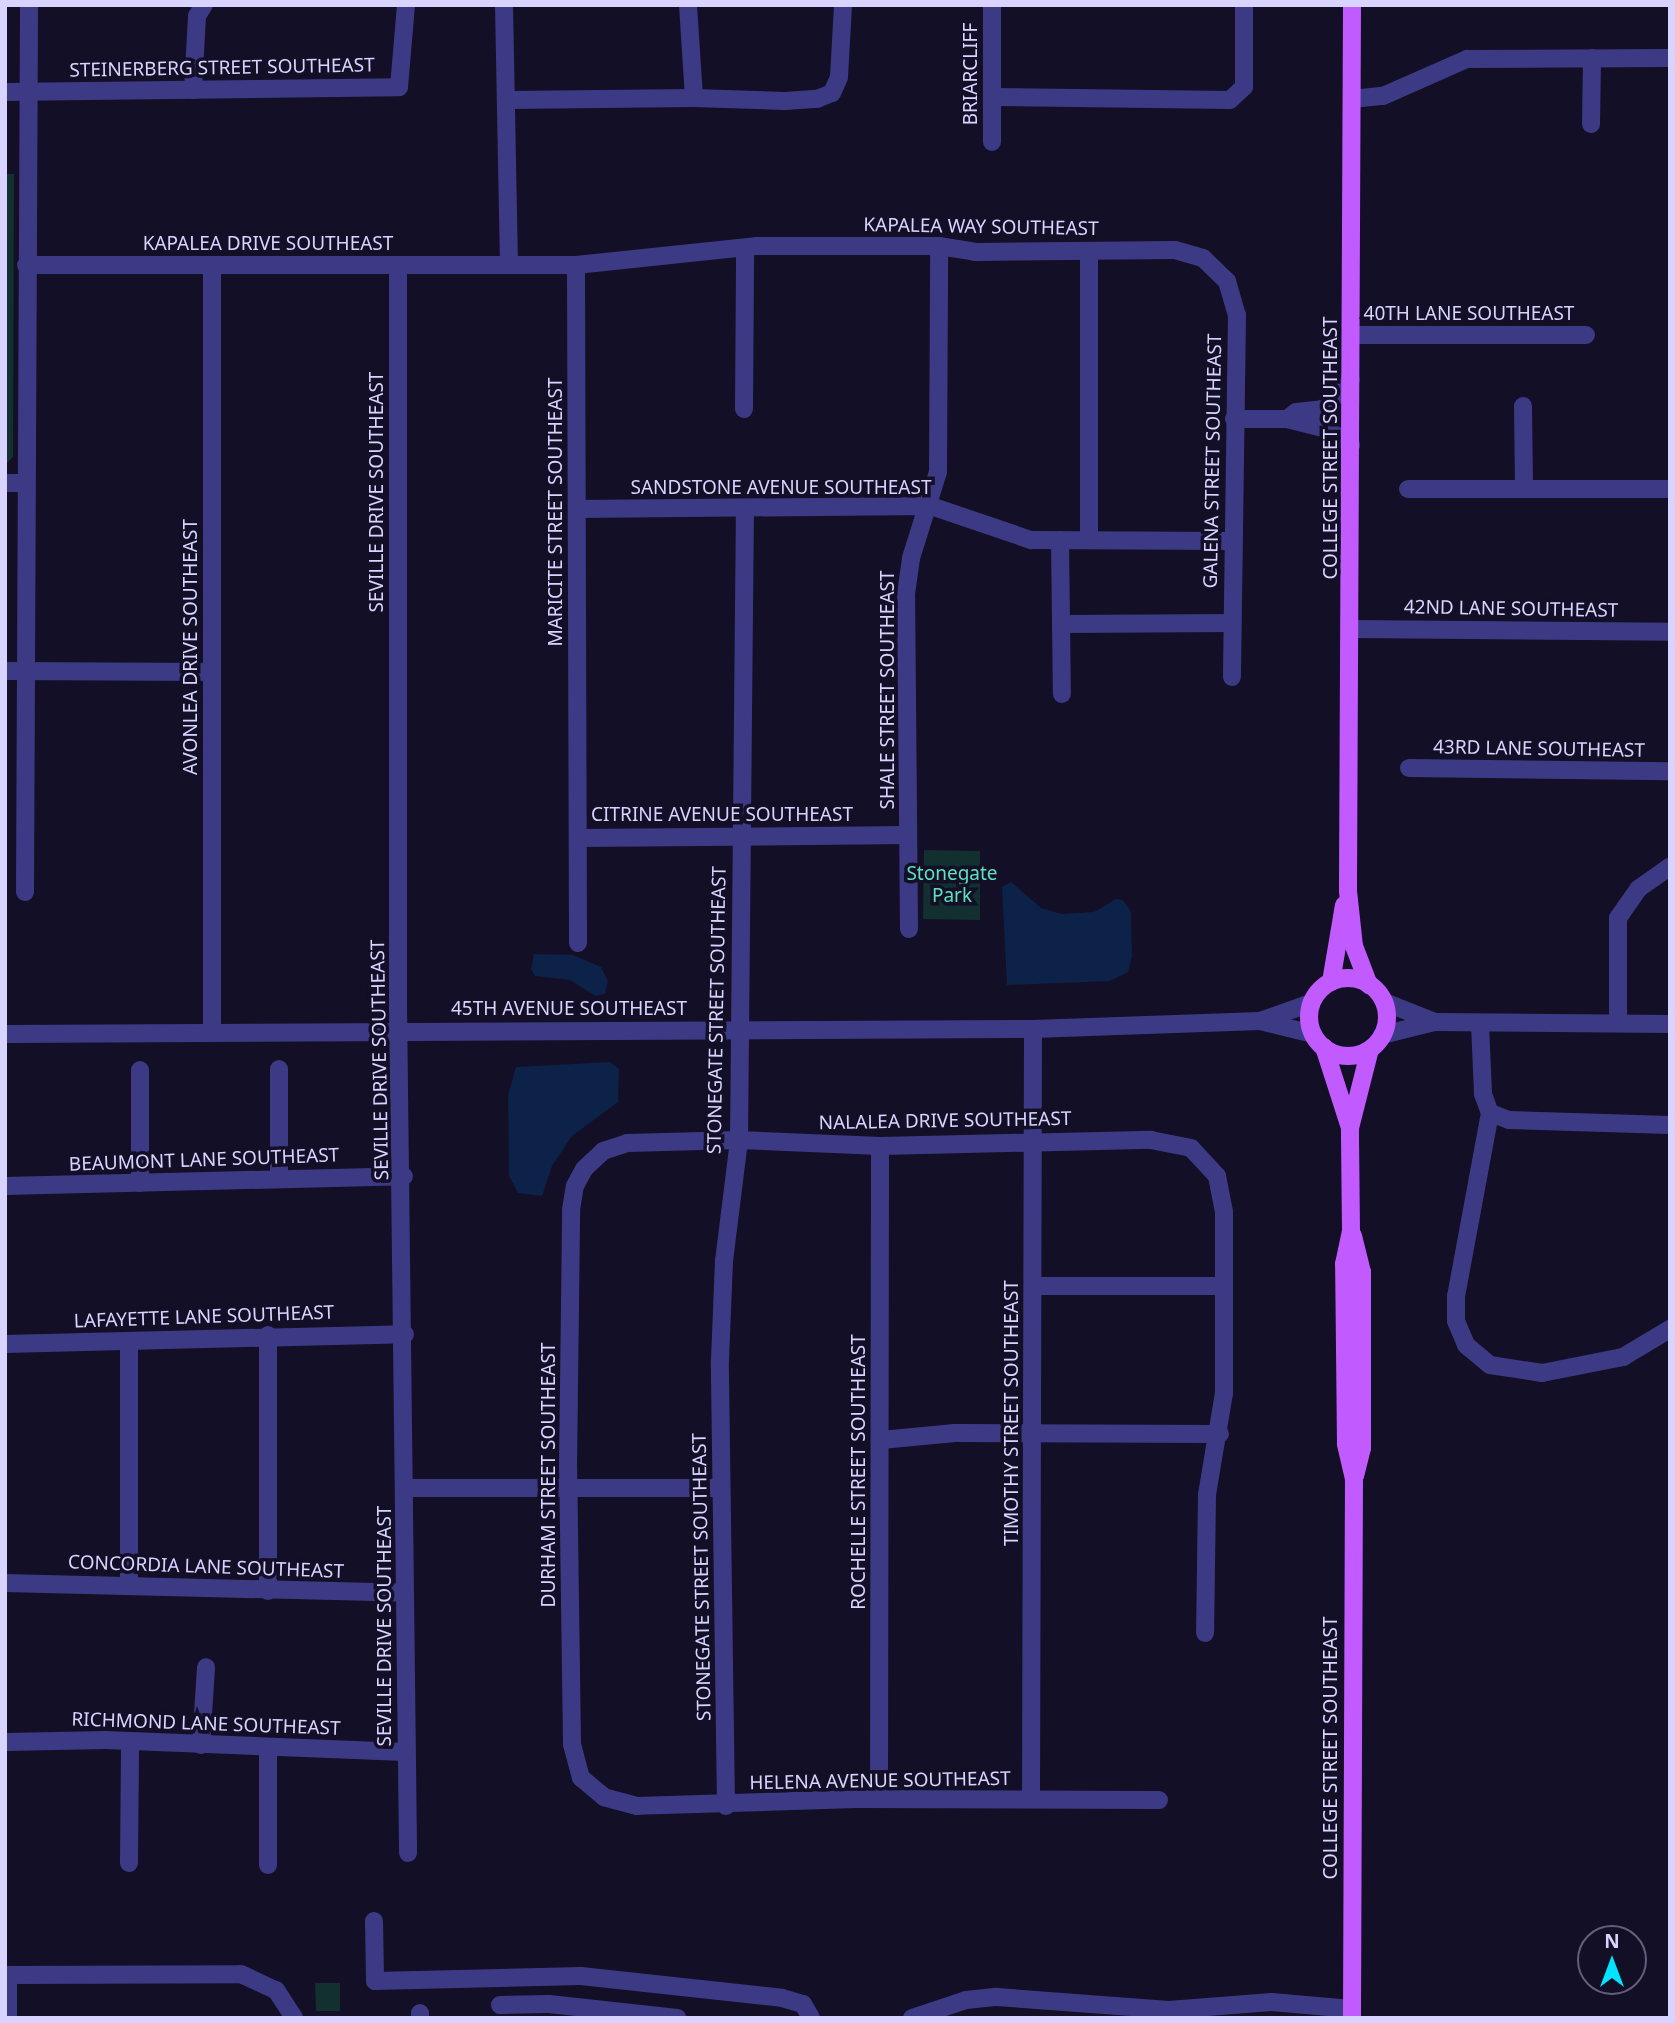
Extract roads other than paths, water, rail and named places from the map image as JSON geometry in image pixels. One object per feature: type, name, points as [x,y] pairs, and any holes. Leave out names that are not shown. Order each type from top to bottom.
[{"type":"main road","name":"COLLEGE STREET SOUTHEAST","points":[[1352,5],[1348,891],[1354,946],[1370,985]]},
{"type":"main road","name":"COLLEGE STREET SOUTHEAST","points":[[1331,982],[1348,891]]},
{"type":"main road","points":[[1350,978],[1370,985],[1384,1002],[1387,1021],[1376,1042],[1349,1056],[1318,1041],[1311,1003],[1331,982],[1350,978]]},
{"type":"main road","name":"COLLEGE STREET SOUTHEAST","points":[[1318,1041],[1350,1128]]},
{"type":"main road","name":"COLLEGE STREET SOUTHEAST","points":[[1352,2013],[1354,1479],[1345,1416],[1344,1265],[1351,1232],[1350,1128],[1376,1042]]},
{"type":"street","points":[[25,892],[29,5]]},
{"type":"street","points":[[193,90],[197,16],[204,5]]},
{"type":"street","name":"STEINERBERG STREET SOUTHEAST","points":[[5,92],[399,87],[407,5]]},
{"type":"street","points":[[504,5],[509,265]]},
{"type":"street","points":[[688,5],[694,98]]},
{"type":"street","points":[[506,100],[817,99],[832,93],[839,77],[843,5]]},
{"type":"street","name":"BRIARCLIFF","points":[[992,5],[992,142]]},
{"type":"street","points":[[992,97],[1230,100],[1244,87],[1244,5]]},
{"type":"street","points":[[1591,124],[1592,58]]},
{"type":"street","points":[[1352,99],[1376,99],[1467,59],[1670,58]]},
{"type":"street","name":"KAPALEA WAY SOUTHEAST","points":[[752,247],[939,246],[975,252],[1175,250],[1203,258]]},
{"type":"street","name":"SHALE STREET SOUTHEAST","points":[[909,929],[906,594],[911,558],[931,506],[938,472],[939,246]]},
{"type":"street","points":[[576,265],[752,247],[744,410]]},
{"type":"street","points":[[1089,251],[1089,540]]},
{"type":"street","name":"GALENA STREET SOUTHEAST","points":[[1203,258],[1227,281],[1237,316],[1231,541],[1232,677]]},
{"type":"street","name":"KAPALEA DRIVE SOUTHEAST","points":[[26,265],[576,265]]},
{"type":"street","name":"AVONLEA DRIVE SOUTHEAST","points":[[212,265],[212,1030]]},
{"type":"street","name":"SEVILLE DRIVE SOUTHEAST","points":[[398,265],[399,1031],[404,1176],[405,1752],[408,1853]]},
{"type":"street","name":"MARICITE STREET SOUTHEAST","points":[[576,265],[578,943]]},
{"type":"street","name":"40TH LANE SOUTHEAST","points":[[1352,335],[1586,335]]},
{"type":"street","points":[[1287,419],[1296,412],[1323,409],[1351,380]]},
{"type":"street","points":[[1523,406],[1524,489]]},
{"type":"street","points":[[1234,419],[1287,419],[1324,428],[1351,445]]},
{"type":"street","points":[[5,483],[25,483]]},
{"type":"street","points":[[1408,489],[1670,489]]},
{"type":"street","name":"SANDSTONE AVENUE SOUTHEAST","points":[[577,509],[931,506],[1031,540],[1231,541]]},
{"type":"street","name":"STONEGATE STREET SOUTHEAST","points":[[726,1806],[721,1488],[724,1261],[739,1140],[737,1029],[745,508]]},
{"type":"street","points":[[1060,540],[1062,694]]},
{"type":"street","points":[[1062,624],[1232,623]]},
{"type":"street","name":"42ND LANE SOUTHEAST","points":[[1351,629],[1670,632]]},
{"type":"street","points":[[5,671],[211,672]]},
{"type":"street","name":"43RD LANE SOUTHEAST","points":[[1409,768],[1670,771]]},
{"type":"street","name":"CITRINE AVENUE SOUTHEAST","points":[[578,838],[908,835]]},
{"type":"street","points":[[1618,1023],[1618,918],[1638,889],[1670,867]]},
{"type":"street","points":[[1384,1002],[1435,1022],[1670,1024]]},
{"type":"street","name":"45TH AVENUE SOUTHEAST","points":[[5,1034],[212,1030],[1033,1028],[1260,1021],[1311,1003]]},
{"type":"street","name":"45TH AVENUE SOUTHEAST","points":[[1260,1021],[1318,1041]]},
{"type":"street","points":[[1376,1042],[1435,1022]]},
{"type":"street","points":[[1480,1024],[1483,1094],[1490,1114],[1456,1296],[1456,1321],[1466,1345],[1490,1365],[1542,1373],[1623,1357],[1670,1329]]},
{"type":"street","name":"TIMOTHY STREET SOUTHEAST","points":[[1031,1798],[1035,1140],[1033,1028]]},
{"type":"street","points":[[279,1069],[279,1178]]},
{"type":"street","points":[[140,1070],[140,1183]]},
{"type":"street","points":[[1490,1114],[1509,1120],[1618,1120],[1670,1125]]},
{"type":"street","name":"NALALEA DRIVE SOUTHEAST","points":[[603,1151],[627,1143],[739,1140],[880,1146],[1035,1140],[1167,1140],[1200,1155],[1217,1176],[1223,1193],[1224,1286]]},
{"type":"street","name":"ROCHELLE STREET SOUTHEAST","points":[[879,1798],[880,1146]]},
{"type":"street","name":"DURHAM STREET SOUTHEAST","points":[[603,1151],[584,1169],[573,1194],[568,1489],[572,1744],[581,1778],[604,1797]]},
{"type":"street","name":"BEAUMONT LANE SOUTHEAST","points":[[5,1185],[404,1176]]},
{"type":"street","points":[[1034,1286],[1224,1286],[1220,1434],[1207,1496],[1205,1633]]},
{"type":"street","name":"LAFAYETTE LANE SOUTHEAST","points":[[5,1344],[268,1335],[405,1334]]},
{"type":"street","points":[[268,1335],[268,1591]]},
{"type":"street","points":[[129,1585],[130,1341]]},
{"type":"street","points":[[881,1440],[1032,1433],[1220,1434]]},
{"type":"street","points":[[406,1488],[721,1488]]},
{"type":"street","name":"CONCORDIA LANE SOUTHEAST","points":[[5,1583],[405,1593]]},
{"type":"street","points":[[201,1745],[206,1667]]},
{"type":"street","name":"RICHMOND LANE SOUTHEAST","points":[[5,1741],[130,1741],[405,1752]]},
{"type":"street","points":[[129,1863],[130,1741]]},
{"type":"street","points":[[268,1748],[268,1865]]},
{"type":"street","name":"HELENA AVENUE SOUTHEAST","points":[[604,1797],[637,1806],[726,1806],[879,1798],[1159,1800]]},
{"type":"street","points":[[374,1920],[375,1981],[551,1976],[782,1998],[803,2004],[811,2018]]},
{"type":"street","points":[[8,2018],[7,1975],[241,1975],[276,1990],[294,2018]]},
{"type":"street","points":[[549,2004],[551,1976]]},
{"type":"street","points":[[912,2018],[966,2000],[998,1997],[1169,2010],[1272,2002],[1352,2013]]},
{"type":"street","points":[[500,2006],[549,2004],[572,2012],[677,2018]]},
{"type":"water","points":[[1011,882],[1041,908],[1062,914],[1094,912],[1116,899],[1123,900],[1131,912],[1132,956],[1128,972],[1110,981],[1007,985],[1002,887]]},
{"type":"water","points":[[534,954],[573,955],[601,967],[608,981],[605,994],[595,996],[570,980],[535,976],[531,969]]},
{"type":"water","points":[[610,1062],[619,1069],[618,1102],[572,1136],[552,1166],[542,1196],[518,1193],[509,1176],[508,1095],[516,1067]]},
{"type":"park label","name":"Stonegate Park","points":[[952,885]]}]
